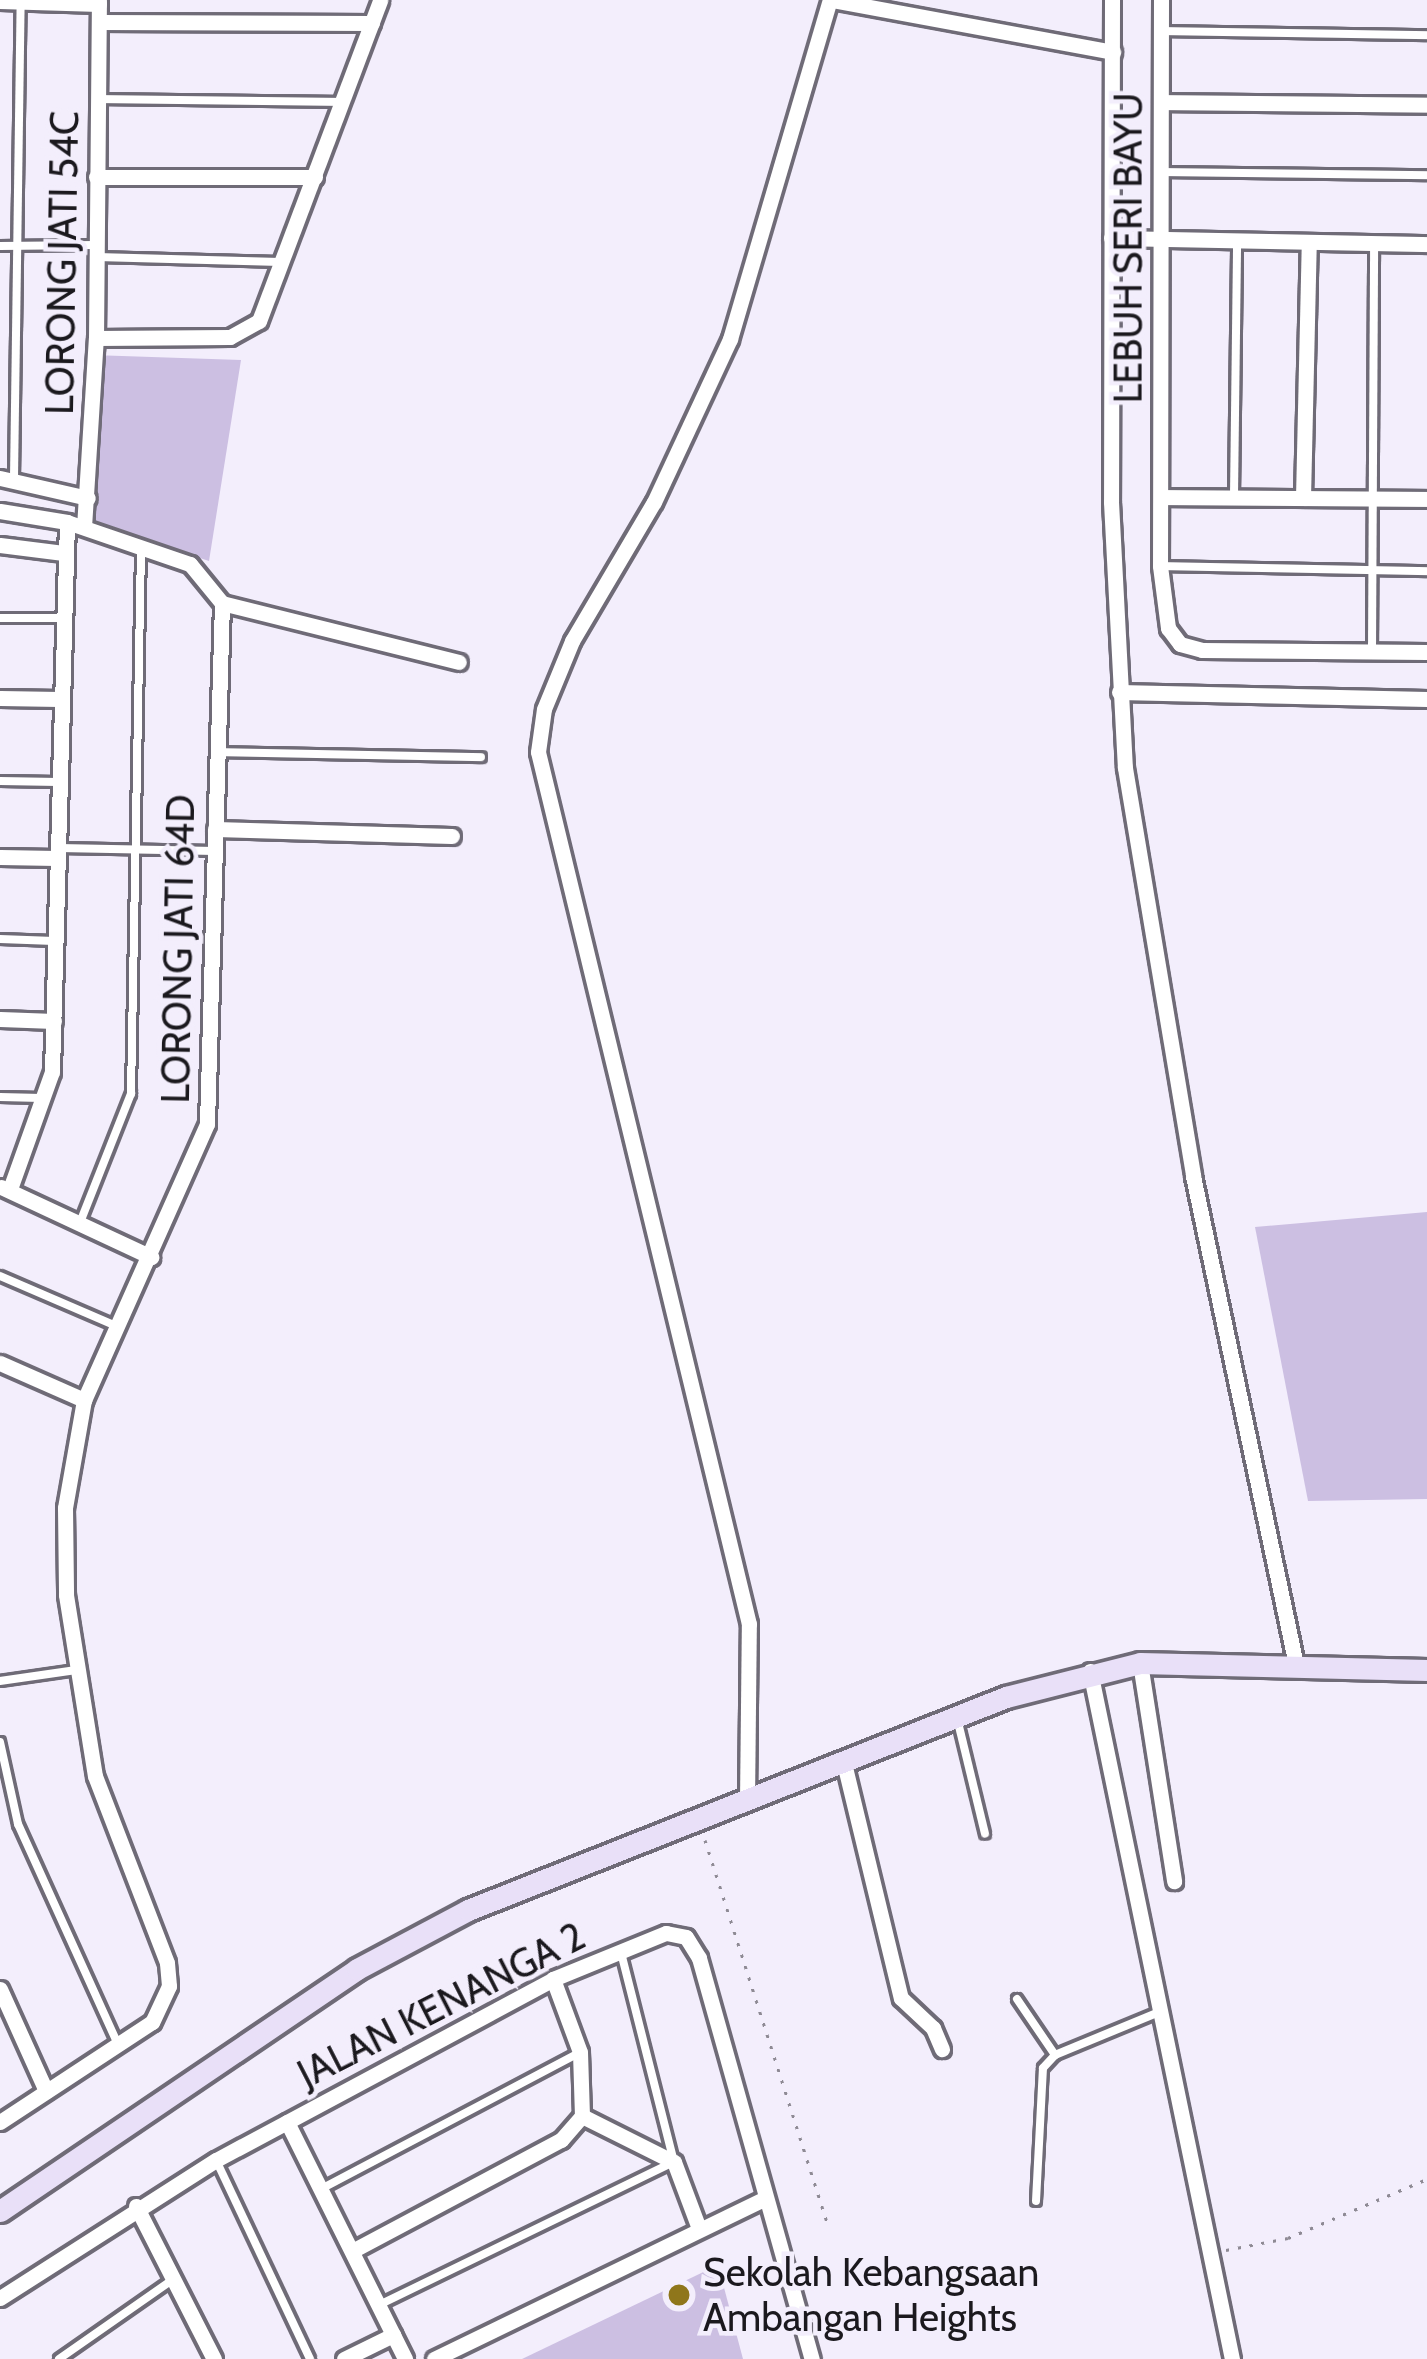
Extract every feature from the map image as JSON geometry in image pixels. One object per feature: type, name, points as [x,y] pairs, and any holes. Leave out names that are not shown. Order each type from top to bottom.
[{"type":"main road","points":[[0,2212],[357,1969],[521,1887],[698,1822],[956,1716],[1090,1671],[1140,1663],[1427,1670]]},
{"type":"street","points":[[96,338],[247,333],[283,262],[380,0]]},
{"type":"street","points":[[747,1802],[749,1624],[538,752],[544,710],[572,641],[654,502],[730,339],[831,0],[1112,52]]},
{"type":"street","points":[[1112,0],[1119,692],[1134,843],[1193,1176],[1295,1665]]},
{"type":"street","name":"LEBUH SERI BAYU","points":[[1161,0],[1161,604],[1180,644],[1372,651]]},
{"type":"street","points":[[0,1],[99,2]]},
{"type":"street","name":"LORONG JATI 54C","points":[[5,1188],[48,1098],[54,1021],[63,553],[88,498],[96,338],[99,2]]},
{"type":"street","points":[[99,22],[373,22]]},
{"type":"street","points":[[1161,102],[1427,105]]},
{"type":"street","points":[[96,177],[315,177]]},
{"type":"street","points":[[1111,238],[1427,244]]},
{"type":"street","points":[[1303,498],[1309,242]]},
{"type":"street","points":[[7,479],[88,498]]},
{"type":"street","points":[[1162,496],[1427,499]]},
{"type":"street","points":[[0,511],[76,525],[141,545]]},
{"type":"street","points":[[0,545],[63,553]]},
{"type":"street","name":"LORONG JATI 64D","points":[[0,2122],[165,2008],[167,1964],[107,1814],[77,1670],[65,1508],[84,1400],[207,1124],[222,603],[213,584],[190,564],[141,545]]},
{"type":"street","points":[[222,603],[459,662]]},
{"type":"street","points":[[1372,651],[1427,652]]},
{"type":"street","points":[[1119,692],[1427,699]]},
{"type":"street","points":[[0,698],[59,699]]},
{"type":"street","points":[[215,829],[452,836]]},
{"type":"street","points":[[0,857],[57,853]]},
{"type":"street","points":[[0,1019],[54,1021]]},
{"type":"street","points":[[5,1188],[151,1257]]},
{"type":"street","points":[[0,1363],[84,1400]]},
{"type":"street","points":[[1140,1663],[1174,1881]]},
{"type":"street","points":[[1090,1671],[1232,2359]]},
{"type":"street","points":[[844,1763],[901,1998],[933,2028],[942,2049]]},
{"type":"street","name":"JALAN KENANGA 2","points":[[0,2298],[136,2206],[216,2160],[553,1979],[666,1933],[686,1937],[699,1958],[764,2199]]},
{"type":"street","points":[[352,2251],[561,2140],[582,2116],[580,2052],[553,1979]]},
{"type":"street","points":[[0,1989],[46,2091]]},
{"type":"street","points":[[582,2116],[674,2162],[698,2226]]},
{"type":"street","points":[[287,2122],[405,2359]]},
{"type":"street","points":[[434,2359],[698,2226],[764,2199],[812,2359]]},
{"type":"street","points":[[136,2206],[212,2358]]},
{"type":"street","points":[[344,2359],[393,2335]]},
{"type":"lane","points":[[7,479],[18,246],[21,2]]},
{"type":"lane","points":[[1161,31],[1427,35]]},
{"type":"lane","points":[[97,98],[344,102]]},
{"type":"lane","points":[[1162,172],[1427,175]]},
{"type":"lane","points":[[1234,497],[1238,240]]},
{"type":"lane","points":[[1372,651],[1374,243]]},
{"type":"lane","points":[[0,246],[283,262]]},
{"type":"lane","points":[[81,1220],[131,1094],[141,545]]},
{"type":"lane","points":[[1160,566],[1427,572]]},
{"type":"lane","points":[[0,618],[62,618]]},
{"type":"lane","points":[[216,752],[481,757]]},
{"type":"lane","points":[[0,781],[58,782]]},
{"type":"lane","points":[[57,853],[215,851]]},
{"type":"lane","points":[[0,939],[55,940]]},
{"type":"lane","points":[[0,1097],[48,1098]]},
{"type":"lane","points":[[0,1276],[117,1326]]},
{"type":"lane","points":[[0,1681],[77,1670]]},
{"type":"lane","points":[[956,1716],[985,1834]]},
{"type":"lane","points":[[0,1742],[18,1824],[118,2044]]},
{"type":"lane","points":[[379,2305],[674,2162],[620,1950]]},
{"type":"lane","points":[[1017,1999],[1055,2055]]},
{"type":"lane","points":[[1036,2201],[1037,2088],[1055,2055],[1157,2013]]},
{"type":"lane","points":[[320,2190],[580,2052]]},
{"type":"lane","points":[[216,2160],[310,2359]]},
{"type":"lane","points":[[58,2359],[175,2278]]},
{"type":"path","points":[[698,1822],[828,2225]]},
{"type":"path","points":[[1208,2253],[1288,2238],[1427,2179]]},
{"type":"shaded area","points":[[92,355],[241,360],[209,561],[74,517]]},
{"type":"shaded area","points":[[1427,1212],[1427,1499],[1308,1501],[1255,1227]]},
{"type":"shaded area","points":[[718,2265],[743,2359],[522,2359]]},
{"type":"place","name":"Sekolah Kebangsaan Ambangan Heights","points":[[679,2295]]}]
